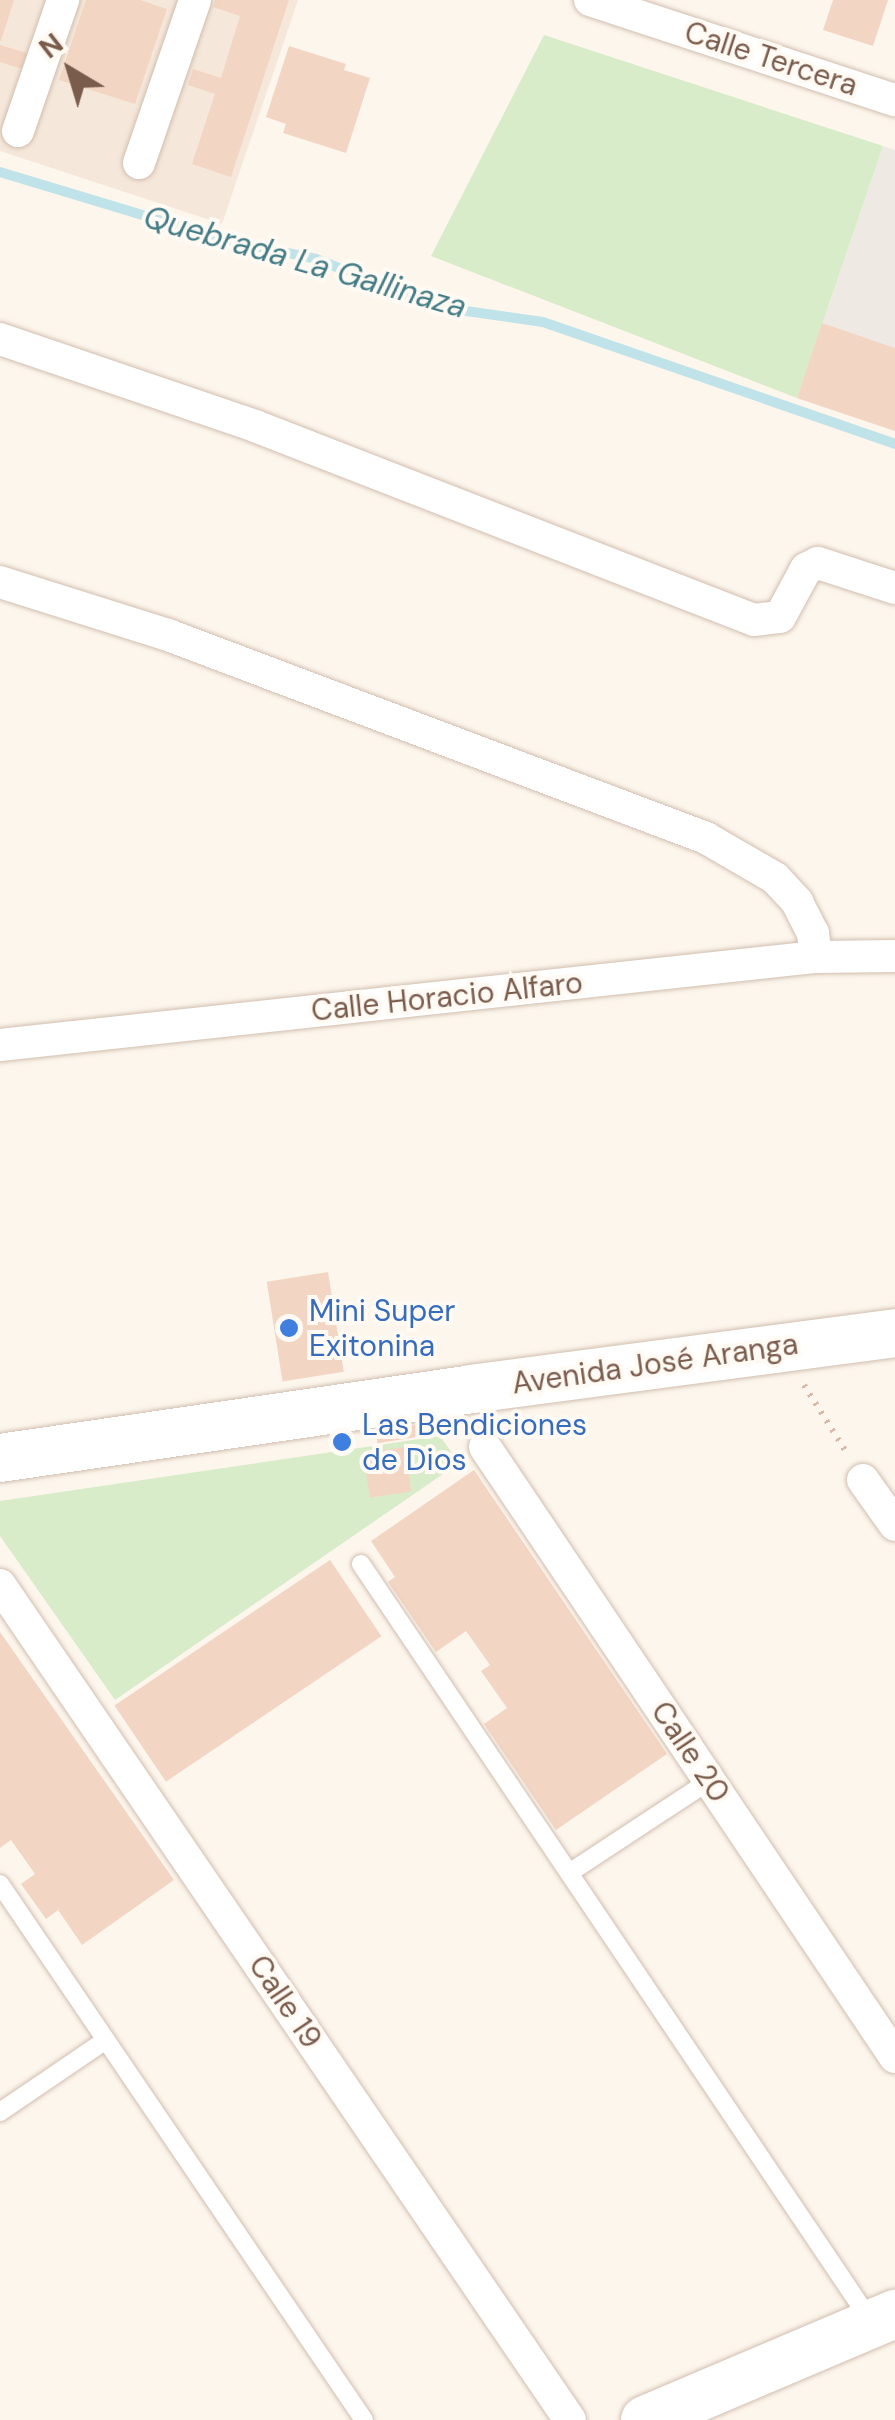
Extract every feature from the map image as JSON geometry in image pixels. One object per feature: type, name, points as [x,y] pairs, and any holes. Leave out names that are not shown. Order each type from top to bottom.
[{"type":"street","points":[[18,131],[63,0]]},
{"type":"street","points":[[139,163],[195,0]]},
{"type":"street","name":"Calle Tercera","points":[[590,0],[895,100]]},
{"type":"street","points":[[0,339],[255,426],[754,620],[780,617],[806,569],[818,563],[895,588]]},
{"type":"street","points":[[0,582],[168,635],[706,838],[776,878],[797,902],[813,934],[816,957]]},
{"type":"street","name":"Calle Horacio Alfaro","points":[[0,1045],[816,957],[895,956]]},
{"type":"street","name":"Avenida José Aranga","points":[[0,1458],[895,1333]]},
{"type":"street","name":"Calle 20","points":[[485,1447],[895,2057]]},
{"type":"street","points":[[864,1480],[895,1525]]},
{"type":"street","name":"Calle 19","points":[[0,1585],[570,2420]]},
{"type":"street","points":[[644,2420],[884,2319]]},
{"type":"lane","points":[[361,1564],[569,1872],[884,2319]]},
{"type":"lane","points":[[569,1872],[709,1781]]},
{"type":"lane","points":[[0,1884],[364,2420]]},
{"type":"lane","points":[[0,2112],[106,2040]]},
{"type":"path","points":[[794,1346],[800,1379],[864,1480]]},
{"type":"shaded area","points":[[0,0],[298,0],[222,224],[0,151]]},
{"type":"shaded area","points":[[883,146],[895,150],[895,431],[797,398]]},
{"type":"green space","points":[[544,35],[883,146],[797,398],[431,256]]},
{"type":"green space","points":[[440,1436],[459,1463],[115,1700],[0,1536],[0,1501]]},
{"type":"building","points":[[0,0],[14,0],[1,41],[0,41]]},
{"type":"building","points":[[86,0],[140,0],[167,9],[135,104],[59,80]]},
{"type":"building","points":[[215,0],[289,0],[231,177],[192,164],[215,94],[188,85],[193,69],[221,78],[240,16],[213,7]]},
{"type":"building","points":[[833,0],[888,0],[873,46],[823,30]]},
{"type":"building","points":[[0,45],[27,53],[22,69],[0,62]]},
{"type":"building","points":[[289,46],[346,64],[344,70],[370,78],[346,153],[283,133],[286,124],[266,117]]},
{"type":"building","points":[[822,323],[895,348],[895,431],[797,398]]},
{"type":"building","points":[[328,1272],[344,1372],[283,1381],[267,1282]]},
{"type":"building","points":[[429,1423],[431,1435],[378,1443],[376,1431]]},
{"type":"building","name":"Las Bendiciones de Dios","points":[[353,1435],[355,1447],[333,1450],[331,1438]]},
{"type":"building","points":[[405,1447],[411,1492],[370,1497],[363,1453]]},
{"type":"building","points":[[474,1470],[667,1754],[556,1830],[484,1724],[507,1708],[481,1671],[490,1665],[466,1631],[436,1652],[388,1582],[395,1577],[371,1541]]},
{"type":"building","points":[[330,1560],[381,1636],[166,1782],[114,1705]]},
{"type":"building","points":[[0,1632],[174,1880],[82,1945],[58,1910],[46,1919],[21,1884],[35,1874],[11,1840],[0,1848]]},
{"type":"waterway","name":"Quebrada La Gallinaza","points":[[0,172],[222,239],[316,259],[438,307],[543,322],[895,444]]},
{"type":"place","name":"Mini Super Exitonina","points":[[289,1328]]},
{"type":"place","name":"Las Bendiciones de Dios","points":[[342,1442]]}]
